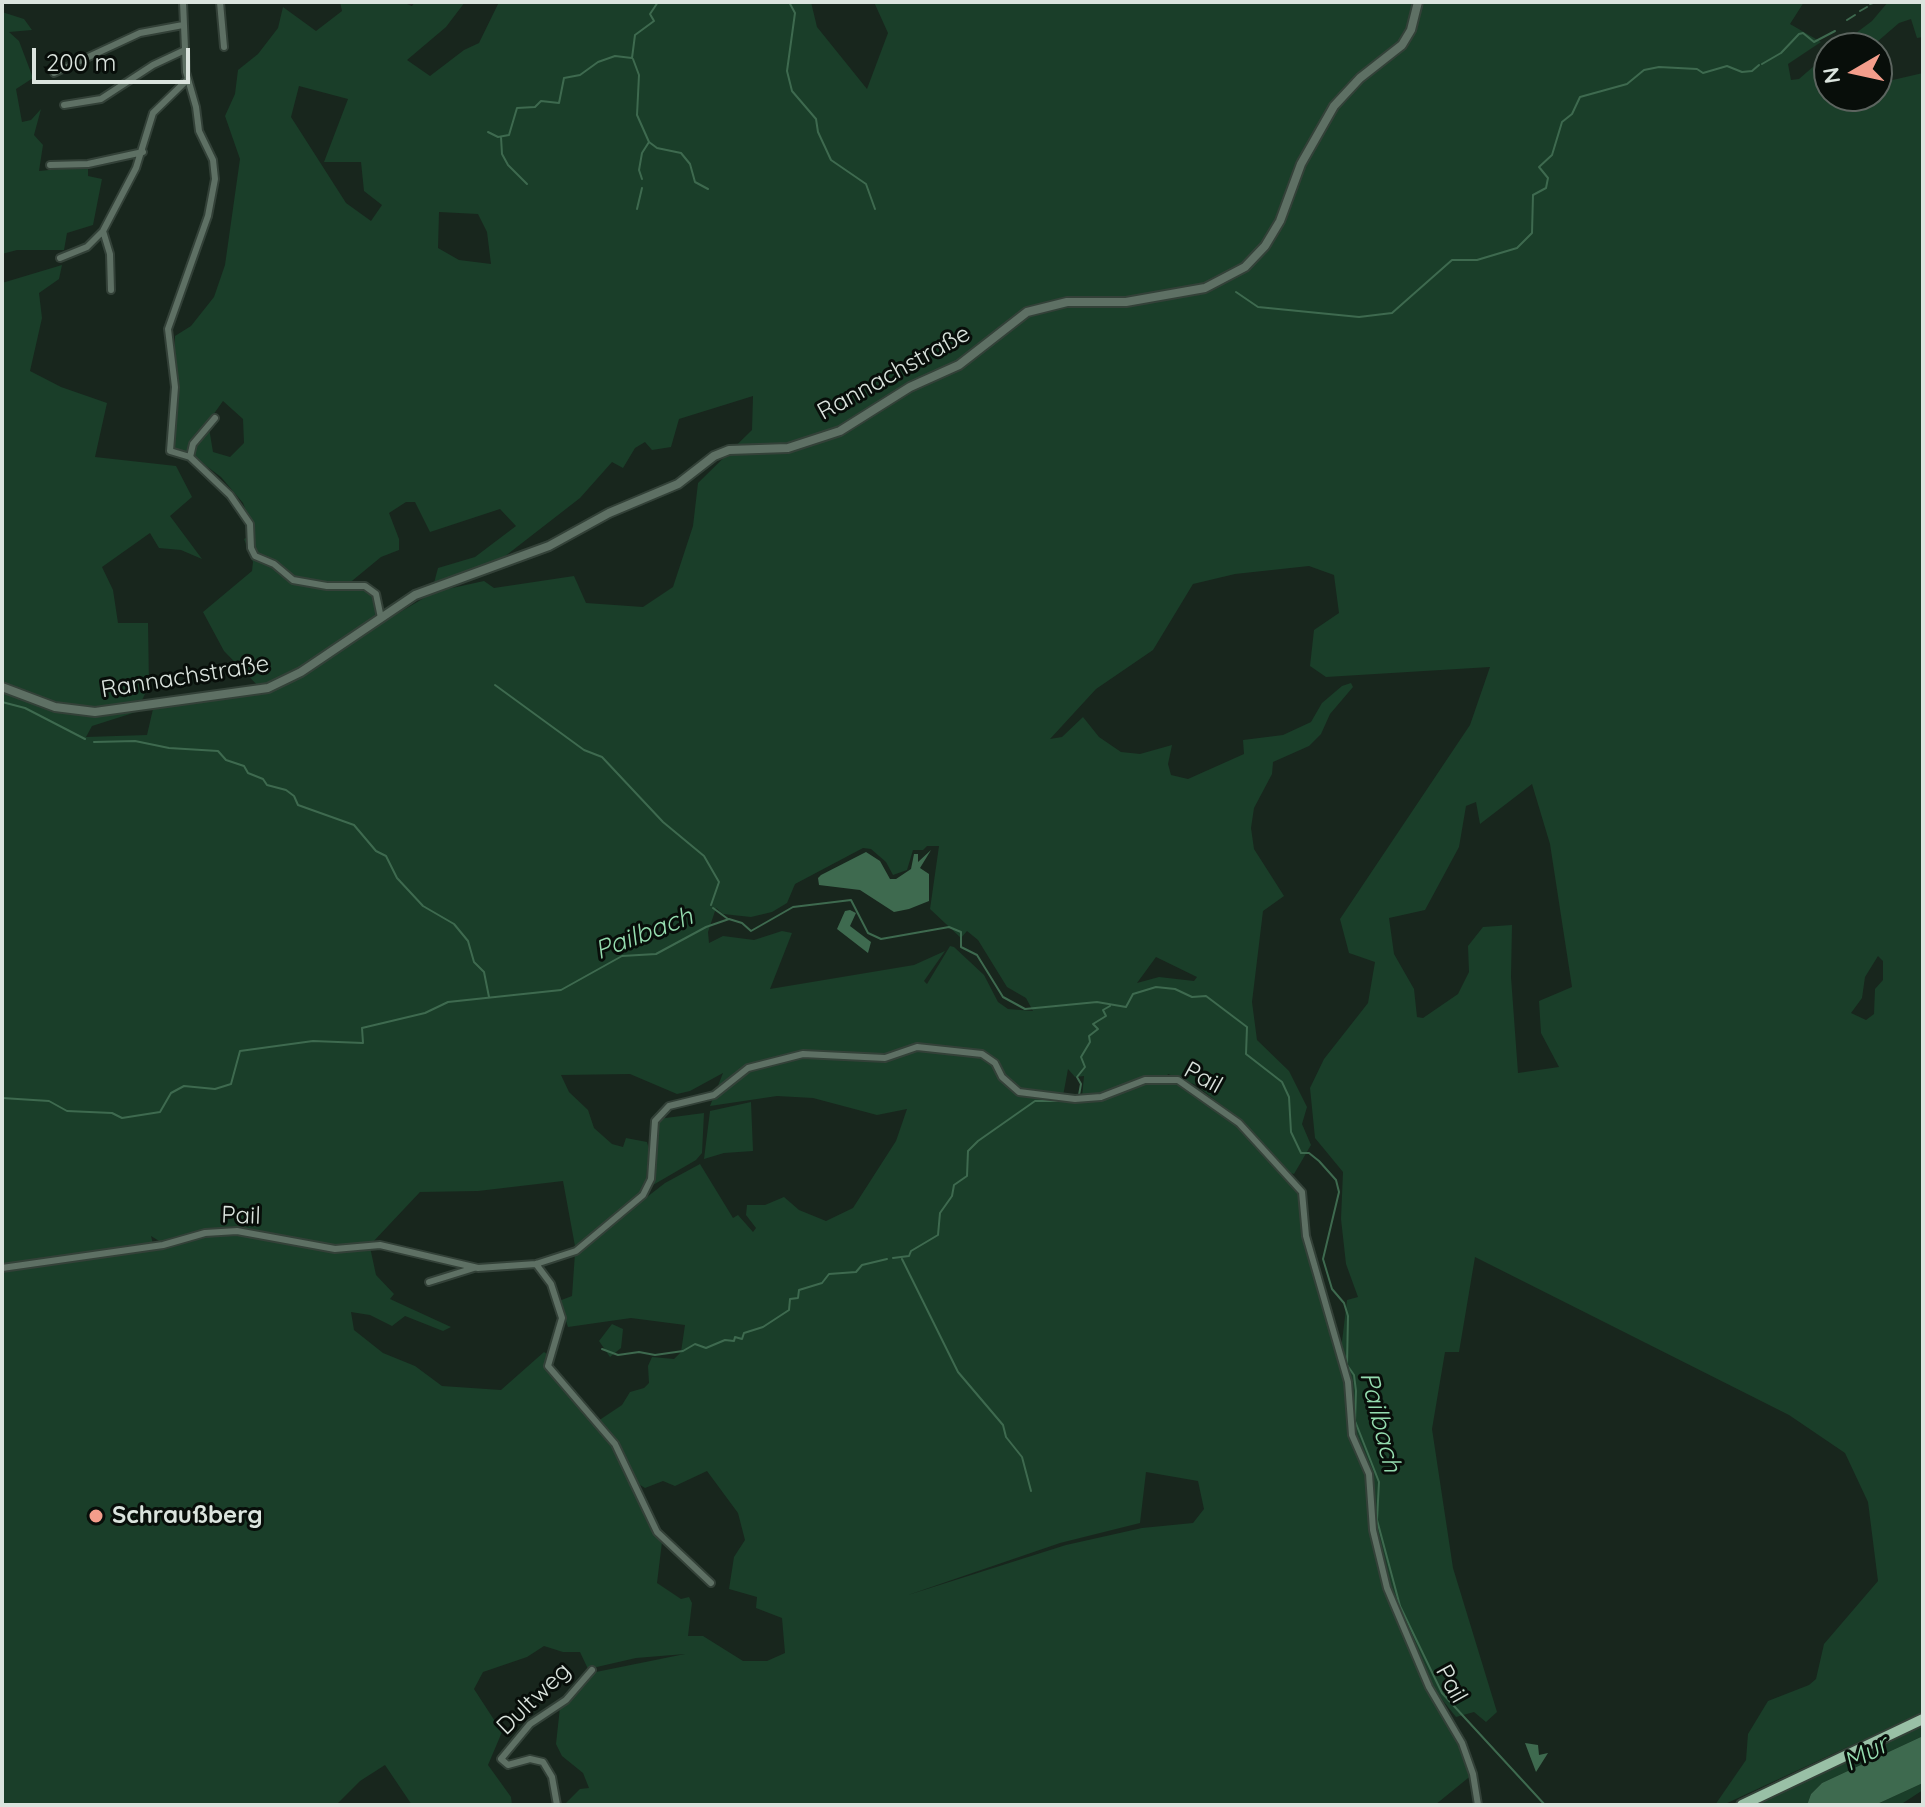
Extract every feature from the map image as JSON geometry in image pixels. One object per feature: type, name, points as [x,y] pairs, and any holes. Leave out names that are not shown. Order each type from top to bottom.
[{"type":"main road","points":[[1742,1805],[1923,1719]]},
{"type":"street","points":[[183,2],[187,80],[196,107],[199,131],[213,160],[215,179],[208,216],[168,329],[175,387],[170,451],[190,457],[224,488],[248,519],[255,556],[274,564],[293,580],[327,586],[365,586],[376,594],[381,618]]},
{"type":"street","points":[[220,2],[224,47]]},
{"type":"street","name":"Rannachstraße","points":[[2,687],[55,707],[95,712],[260,689],[289,679],[428,589],[512,562],[563,540],[609,513],[668,489],[714,456],[729,450],[788,448],[840,431],[910,387],[959,365],[1027,312],[1067,302],[1126,302],[1205,288],[1238,271],[1265,246],[1280,221],[1301,164],[1334,106],[1360,78],[1402,45],[1411,30],[1418,2]]},
{"type":"street","points":[[54,73],[140,33],[183,25]]},
{"type":"street","points":[[64,105],[101,99],[153,65],[185,50]]},
{"type":"street","points":[[60,258],[87,247],[103,231],[143,152],[153,113],[187,80]]},
{"type":"street","points":[[50,165],[88,164],[143,152]]},
{"type":"street","points":[[103,231],[110,254],[111,290]]},
{"type":"street","points":[[190,457],[193,444],[215,418]]},
{"type":"street","name":"Pail","points":[[429,1282],[478,1268],[536,1264],[576,1251],[643,1195],[651,1179],[652,1132],[660,1113],[669,1106],[714,1095],[748,1068],[765,1062],[822,1053],[847,1059],[885,1058],[917,1047],[982,1054],[995,1063],[1012,1088],[1041,1096],[1087,1099],[1145,1080],[1166,1078],[1185,1083],[1239,1123],[1302,1192],[1306,1236],[1348,1382],[1352,1435],[1369,1474],[1373,1530],[1387,1588],[1429,1687],[1467,1756],[1478,1805]]},
{"type":"street","name":"Pail","points":[[2,1268],[163,1245],[205,1233],[237,1231],[335,1249],[380,1245],[478,1268]]},
{"type":"street","points":[[536,1264],[551,1284],[562,1318],[548,1366],[615,1444],[657,1532],[711,1583]]},
{"type":"street","name":"Dultweg","points":[[557,1805],[552,1777],[543,1762],[530,1759],[508,1765],[501,1759],[530,1724],[566,1700],[592,1670]]},
{"type":"shaded area","points":[[340,2],[402,2],[412,6],[415,2],[465,2],[446,27],[407,60],[430,76],[464,50],[479,43],[499,2],[811,2],[817,27],[867,89],[888,33],[874,2],[1804,2],[1790,24],[1813,37],[1813,47],[1788,64],[1791,80],[1799,79],[1813,67],[1813,112],[1893,112],[1893,80],[1923,73],[1923,1712],[1723,1805],[1715,1805],[1746,1760],[1748,1734],[1768,1701],[1809,1685],[1816,1679],[1824,1644],[1878,1581],[1868,1502],[1845,1453],[1789,1415],[1475,1257],[1459,1352],[1445,1352],[1432,1429],[1453,1568],[1497,1712],[1486,1722],[1474,1712],[1456,1717],[1432,1687],[1388,1583],[1375,1525],[1373,1479],[1354,1431],[1352,1383],[1341,1350],[1347,1300],[1358,1297],[1346,1264],[1341,1219],[1343,1172],[1315,1138],[1310,1088],[1324,1059],[1368,1003],[1375,962],[1349,953],[1340,919],[1470,725],[1490,667],[1326,677],[1310,666],[1314,630],[1339,613],[1334,575],[1309,566],[1235,574],[1193,584],[1153,650],[1096,689],[1050,739],[1062,737],[1083,717],[1099,737],[1121,752],[1140,754],[1172,745],[1168,764],[1171,775],[1188,779],[1244,754],[1243,740],[1283,735],[1311,722],[1322,703],[1342,686],[1351,683],[1353,687],[1330,714],[1321,734],[1309,746],[1273,762],[1272,774],[1254,808],[1251,828],[1254,849],[1284,896],[1263,911],[1252,1002],[1257,1040],[1289,1071],[1307,1107],[1302,1124],[1311,1145],[1294,1174],[1282,1171],[1272,1161],[1302,1192],[1306,1236],[1348,1382],[1352,1435],[1369,1474],[1373,1530],[1387,1588],[1429,1687],[1456,1730],[1473,1774],[1435,1805],[564,1805],[580,1789],[589,1788],[583,1773],[562,1756],[556,1744],[560,1707],[591,1673],[685,1654],[636,1658],[588,1669],[580,1652],[563,1652],[544,1646],[527,1657],[483,1672],[474,1689],[502,1732],[488,1765],[511,1797],[512,1805],[412,1805],[385,1765],[360,1781],[336,1805],[2,1805],[2,1271],[114,1251],[154,1251],[214,1233],[270,1236],[333,1249],[370,1247],[376,1275],[394,1294],[390,1299],[451,1327],[443,1331],[405,1316],[392,1326],[370,1315],[351,1312],[354,1330],[383,1353],[415,1366],[442,1386],[501,1390],[544,1352],[547,1354],[544,1365],[615,1450],[648,1524],[662,1542],[657,1583],[681,1599],[689,1597],[692,1603],[688,1636],[703,1636],[743,1661],[767,1661],[785,1653],[782,1618],[756,1608],[757,1597],[729,1589],[734,1557],[745,1540],[738,1513],[707,1471],[675,1486],[663,1481],[645,1488],[632,1480],[619,1447],[598,1421],[622,1405],[630,1392],[649,1383],[648,1366],[652,1357],[674,1359],[681,1352],[685,1325],[631,1318],[568,1327],[559,1301],[572,1296],[575,1253],[665,1183],[700,1164],[733,1218],[738,1215],[753,1232],[756,1228],[746,1215],[747,1205],[765,1205],[784,1197],[799,1210],[826,1221],[853,1208],[896,1141],[907,1109],[877,1115],[813,1098],[777,1096],[710,1106],[723,1073],[690,1091],[677,1094],[630,1074],[561,1075],[569,1092],[588,1110],[594,1128],[612,1144],[623,1147],[626,1138],[647,1142],[649,1149],[645,1188],[590,1238],[575,1246],[563,1181],[478,1191],[420,1192],[371,1244],[335,1247],[275,1234],[228,1230],[193,1234],[164,1244],[151,1236],[153,1244],[131,1249],[114,1248],[35,1260],[33,1265],[2,1265],[2,283],[62,265],[59,279],[39,293],[42,318],[30,371],[61,387],[107,403],[95,457],[176,466],[192,497],[170,516],[202,559],[181,550],[159,548],[150,533],[102,567],[113,590],[118,623],[148,623],[149,686],[136,712],[92,726],[86,737],[147,735],[153,709],[264,692],[224,651],[203,612],[252,571],[253,562],[244,539],[254,533],[243,503],[221,477],[189,453],[173,450],[175,336],[191,326],[214,297],[225,265],[240,159],[225,116],[235,94],[238,70],[258,54],[278,28],[283,7],[316,31],[342,11]],"holes":[[[299,86],[348,99],[324,162],[361,162],[364,191],[382,205],[371,221],[346,203],[291,117]],[[439,212],[478,214],[487,232],[491,264],[459,260],[438,248]],[[753,396],[752,430],[698,483],[693,526],[673,587],[643,607],[586,603],[574,576],[494,588],[484,581],[434,592],[380,624],[372,596],[364,588],[347,585],[381,557],[399,550],[399,539],[389,513],[406,502],[415,502],[430,532],[500,509],[516,526],[475,557],[438,568],[434,583],[495,564],[580,498],[612,462],[623,468],[635,448],[645,442],[652,450],[671,447],[679,419]],[[223,401],[243,419],[244,443],[230,457],[213,452],[208,422]],[[1532,784],[1550,844],[1572,987],[1539,1001],[1541,1033],[1559,1067],[1518,1073],[1511,977],[1512,925],[1483,927],[1468,946],[1469,972],[1458,994],[1423,1018],[1417,1017],[1414,989],[1394,954],[1389,918],[1425,910],[1459,847],[1466,806],[1476,802],[1480,824]],[[939,846],[930,909],[961,938],[967,931],[978,940],[1007,987],[1026,998],[1033,1011],[1008,1009],[998,1002],[984,975],[950,946],[927,984],[924,981],[945,951],[914,965],[770,989],[792,933],[782,931],[754,940],[723,936],[709,943],[708,932],[716,908],[723,914],[751,917],[772,912],[787,903],[795,884],[863,848],[871,849],[886,862],[893,875],[907,870],[913,850]],[[1878,956],[1883,961],[1883,980],[1875,989],[1874,1014],[1866,1020],[1851,1013],[1862,998],[1865,977]],[[1156,957],[1197,977],[1194,981],[1159,977],[1137,983]],[[996,1063],[1012,1085],[1031,1093],[1063,1096],[1068,1069],[1075,1077],[1084,1076],[1082,1097],[1100,1095],[1143,1081],[1111,1094],[1087,1099],[1041,1096],[1012,1088]],[[1168,1074],[1196,1085],[1245,1124],[1272,1160],[1239,1123],[1185,1083],[1166,1078]],[[1146,1472],[1198,1481],[1204,1509],[1193,1523],[1142,1528],[1066,1545],[908,1595],[1060,1543],[1140,1523]]]},
{"type":"shaded area","points":[[1888,2],[1923,2],[1923,37],[1917,38],[1911,19],[1899,23],[1889,32],[1857,32]]},
{"type":"shaded area","points":[[2,12],[24,19],[32,30],[9,32],[19,41],[33,78],[16,89],[22,122],[31,120],[41,109],[34,135],[43,145],[39,171],[88,166],[88,176],[102,179],[93,225],[67,233],[64,250],[17,250],[2,254]]},
{"type":"shaded area","points":[[931,850],[920,868],[929,874],[929,901],[909,909],[894,912],[860,890],[819,885],[821,875],[866,852],[880,861],[890,879],[896,879],[911,869],[914,854],[918,854],[918,862]]},
{"type":"shaded area","points":[[845,911],[856,913],[850,926],[871,942],[868,953],[837,929]]},
{"type":"shaded area","points":[[751,1102],[753,1151],[724,1153],[704,1159],[710,1111]]},
{"type":"shaded area","points":[[704,1113],[702,1153],[696,1160],[653,1185],[658,1119]]},
{"type":"shaded area","points":[[612,1324],[623,1329],[621,1348],[610,1357],[599,1341]]},
{"type":"shaded area","points":[[1923,1723],[1923,1736],[1822,1783],[1811,1794],[1807,1805],[1753,1805]]},
{"type":"shaded area","name":"Mur","points":[[1923,1736],[1923,1783],[1875,1805],[1807,1805],[1811,1794],[1822,1783]]},
{"type":"shaded area","points":[[1525,1743],[1538,1745],[1539,1755],[1548,1753],[1536,1772]]},
{"type":"shaded area","points":[[1923,1783],[1923,1790],[1900,1805],[1875,1805]]},
{"type":"waterway","points":[[488,132],[498,137],[509,135],[517,108],[535,107],[541,101],[559,103],[564,78],[580,75],[598,62],[615,56],[632,58],[635,35],[654,21],[650,14],[658,2]]},
{"type":"waterway","points":[[789,2],[795,13],[787,71],[792,91],[816,119],[818,132],[831,160],[866,184],[875,209]]},
{"type":"waterway","points":[[1870,4],[1876,2]]},
{"type":"waterway","points":[[1860,11],[1867,7]]},
{"type":"waterway","points":[[1847,20],[1855,15]]},
{"type":"waterway","points":[[1762,64],[1781,53],[1799,34],[1803,33],[1814,42],[1835,31]]},
{"type":"waterway","points":[[633,59],[639,75],[637,115],[649,142],[642,153],[639,170],[642,179]]},
{"type":"waterway","points":[[1236,292],[1258,307],[1359,317],[1392,313],[1452,260],[1477,260],[1517,248],[1532,233],[1533,195],[1546,188],[1548,178],[1539,167],[1552,155],[1562,122],[1572,114],[1580,97],[1627,84],[1644,70],[1659,67],[1697,69],[1703,73],[1727,66],[1742,72],[1752,71],[1759,65]]},
{"type":"waterway","points":[[501,137],[502,154],[508,165],[527,184]]},
{"type":"waterway","points":[[649,142],[657,148],[681,153],[690,164],[695,182],[708,189]]},
{"type":"waterway","points":[[637,209],[642,188]]},
{"type":"waterway","points":[[495,685],[584,750],[602,757],[663,822],[704,856],[719,882],[711,905]]},
{"type":"waterway","points":[[2,702],[25,708],[85,739]]},
{"type":"waterway","points":[[94,742],[135,741],[169,748],[218,751],[226,760],[244,766],[248,773],[263,779],[267,785],[286,790],[294,796],[298,805],[354,825],[376,851],[386,856],[397,878],[423,906],[454,924],[468,941],[474,962],[484,972],[489,997]]},
{"type":"waterway","name":"Pailbach","points":[[2,1098],[49,1101],[67,1111],[112,1113],[122,1118],[160,1112],[171,1093],[184,1086],[215,1089],[231,1084],[240,1051],[313,1041],[363,1043],[362,1028],[425,1013],[448,1002],[561,990],[622,956],[656,954],[706,927],[729,919],[742,923],[751,931],[793,907],[851,900],[868,933],[881,939],[949,927],[961,932],[961,947],[977,955],[1003,997],[1025,1009],[1097,1002],[1126,1007],[1133,994],[1156,987],[1175,989],[1192,997],[1206,996],[1247,1027],[1246,1054],[1282,1082],[1289,1097],[1291,1132],[1301,1153],[1309,1153],[1336,1180],[1339,1192],[1323,1259],[1332,1289],[1344,1303],[1348,1316],[1347,1365],[1354,1375],[1355,1421],[1379,1482],[1377,1520],[1400,1606],[1442,1693],[1545,1805]]},
{"type":"waterway","points":[[713,908],[728,919]]},
{"type":"waterway","points":[[1079,1095],[1081,1084],[1077,1077],[1085,1067],[1081,1057],[1090,1042],[1089,1036],[1098,1029],[1093,1024],[1106,1016],[1103,1010],[1110,1006]]},
{"type":"waterway","points":[[893,1258],[909,1256],[911,1251],[938,1235],[940,1213],[952,1196],[954,1185],[967,1176],[968,1151],[978,1141],[1035,1101],[1077,1101]]},
{"type":"waterway","points":[[602,1349],[618,1355],[639,1352],[655,1355],[683,1351],[695,1344],[706,1348],[725,1340],[734,1341],[735,1337],[742,1339],[744,1333],[763,1327],[789,1310],[790,1299],[798,1298],[799,1290],[822,1283],[829,1274],[856,1272],[862,1265],[887,1259]]},
{"type":"waterway","points":[[902,1259],[958,1372],[1003,1425],[1006,1437],[1022,1457],[1031,1491]]},
{"type":"place","name":"Schraußberg","points":[[96,1516]]}]
